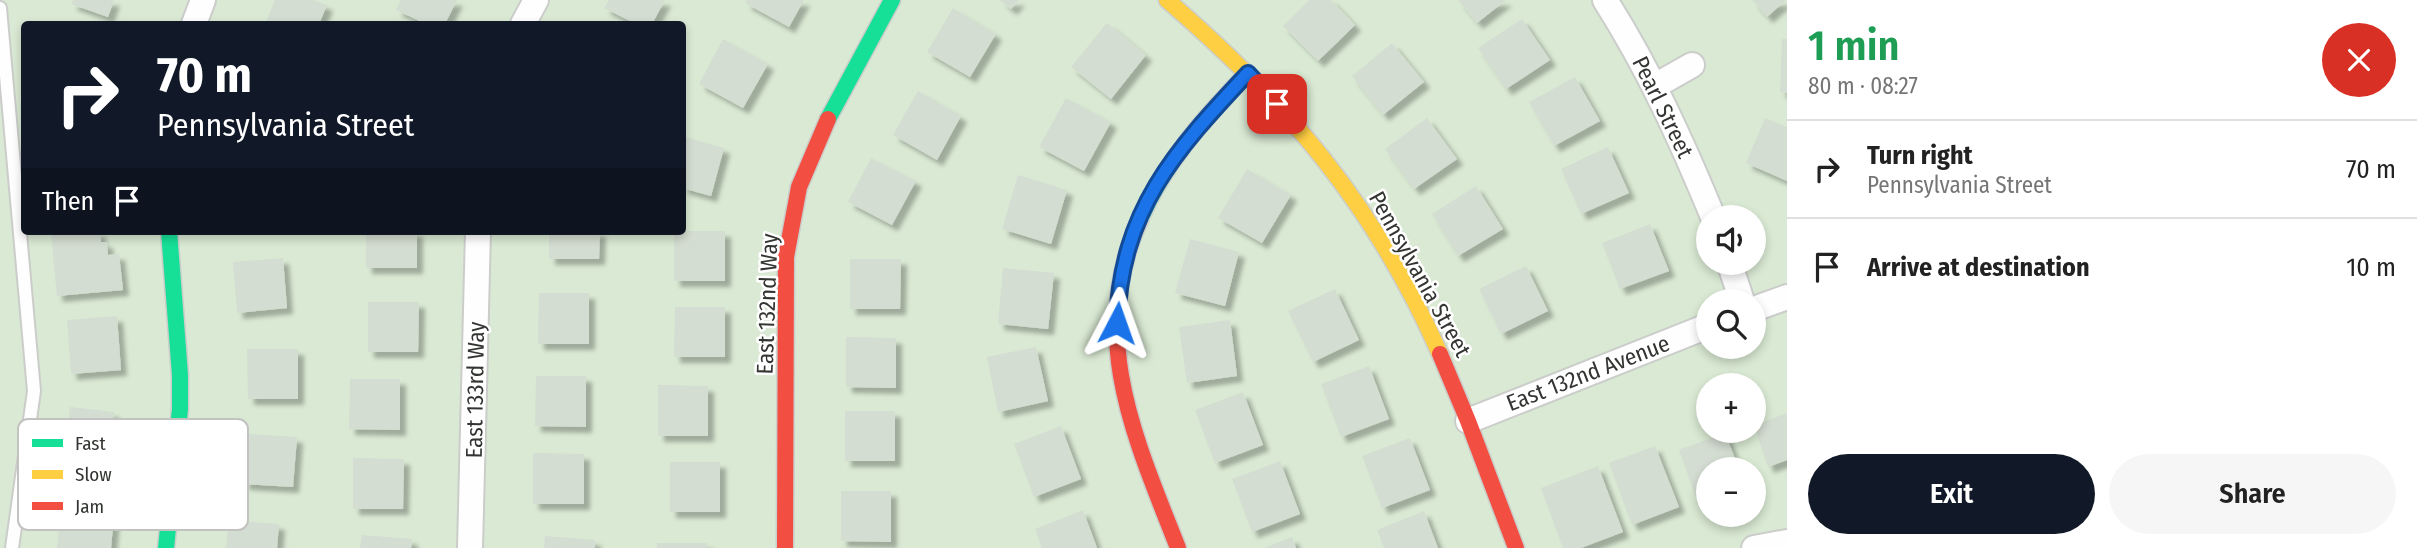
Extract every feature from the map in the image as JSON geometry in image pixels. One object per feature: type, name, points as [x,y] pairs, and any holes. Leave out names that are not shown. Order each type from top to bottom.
[{"type":"street","points":[[195,21],[203,0]]},
{"type":"street","points":[[525,21],[536,0]]},
{"type":"street","name":"East 132nd Way","points":[[785,548],[786,257],[799,187],[822,129],[892,0]]},
{"type":"street","name":"Pennsylvania Street","points":[[1167,0],[1248,73],[1292,119],[1368,219],[1414,301],[1444,362],[1516,548]]},
{"type":"street","name":"Pearl Street","points":[[1605,0],[1655,86],[1708,205]]},
{"type":"street","points":[[1655,86],[1692,65]]},
{"type":"street","points":[[1178,548],[1133,429],[1119,372],[1117,323],[1121,276],[1134,228],[1169,163],[1248,73]]},
{"type":"street","points":[[169,235],[180,374],[179,419]]},
{"type":"street","name":"East 133rd Way","points":[[470,548],[478,235]]},
{"type":"street","points":[[1766,305],[1787,297]]},
{"type":"street","name":"East 132nd Avenue","points":[[1468,421],[1696,331]]},
{"type":"street","points":[[166,548],[168,530]]},
{"type":"street","points":[[1754,548],[1787,542]]},
{"type":"lane","points":[[0,8],[34,391],[30,419]]},
{"type":"lane","points":[[12,548],[18,505]]},
{"type":"green space","points":[[0,0],[1787,0],[1787,548],[0,548]]},
{"type":"building","points":[[73,0],[114,0],[108,17],[71,4]]},
{"type":"building","points":[[275,0],[313,0],[327,5],[320,21],[266,21]]},
{"type":"building","points":[[401,0],[457,0],[446,21],[420,21],[396,10]]},
{"type":"building","points":[[609,0],[665,0],[654,21],[630,21],[604,8]]},
{"type":"building","points":[[747,0],[804,0],[789,27],[745,3]]},
{"type":"building","points":[[1000,0],[1019,0],[1011,9]]},
{"type":"building","points":[[1309,0],[1331,0],[1355,25],[1318,61],[1283,26]]},
{"type":"building","points":[[1458,0],[1506,0],[1477,23]]},
{"type":"building","points":[[1752,0],[1786,0],[1767,17]]},
{"type":"building","points":[[953,8],[996,34],[970,77],[927,52]]},
{"type":"building","points":[[1522,19],[1550,60],[1506,89],[1478,48]]},
{"type":"building","points":[[1107,23],[1146,55],[1111,99],[1071,67]]},
{"type":"building","points":[[723,39],[768,64],[743,108],[699,84]]},
{"type":"building","points":[[1782,39],[1787,39],[1787,93],[1780,92]]},
{"type":"building","points":[[1392,43],[1424,82],[1383,115],[1352,76]]},
{"type":"building","points":[[1575,77],[1600,121],[1554,146],[1529,102]]},
{"type":"building","points":[[918,91],[961,116],[937,160],[893,135]]},
{"type":"building","points":[[1066,98],[1111,122],[1084,171],[1039,147]]},
{"type":"building","points":[[1427,118],[1457,159],[1414,189],[1385,149]]},
{"type":"building","points":[[1765,118],[1787,127],[1787,181],[1746,163]]},
{"type":"building","points":[[686,137],[724,148],[711,196],[686,189]]},
{"type":"building","points":[[1608,147],[1629,193],[1581,214],[1561,169]]},
{"type":"building","points":[[871,158],[916,181],[892,225],[848,202]]},
{"type":"building","points":[[1247,169],[1291,195],[1262,243],[1218,218]]},
{"type":"building","points":[[1018,175],[1067,190],[1051,244],[1002,229]]},
{"type":"building","points":[[1476,186],[1503,229],[1458,256],[1432,214]]},
{"type":"building","points":[[1650,224],[1669,271],[1620,289],[1602,243]]},
{"type":"building","points":[[686,231],[725,231],[725,281],[674,281],[674,235],[686,235]]},
{"type":"building","points":[[51,235],[100,235],[101,242],[107,242],[108,255],[119,254],[123,290],[57,296]]},
{"type":"building","points":[[366,235],[417,235],[417,268],[366,268]]},
{"type":"building","points":[[549,235],[600,235],[599,259],[549,259]]},
{"type":"building","points":[[1190,239],[1239,252],[1225,306],[1175,293]]},
{"type":"building","points":[[283,258],[287,308],[237,313],[233,262]]},
{"type":"building","points":[[850,259],[901,259],[900,309],[850,309]]},
{"type":"building","points":[[1526,266],[1548,311],[1501,334],[1479,289]]},
{"type":"building","points":[[1003,268],[1054,273],[1048,329],[998,324]]},
{"type":"building","points":[[1335,289],[1359,340],[1313,362],[1288,311]]},
{"type":"building","points":[[539,293],[589,293],[589,344],[538,344]]},
{"type":"building","points":[[368,302],[419,302],[418,352],[368,352]]},
{"type":"building","points":[[675,307],[725,307],[725,357],[674,357]]},
{"type":"building","points":[[117,316],[121,370],[71,374],[67,320]]},
{"type":"building","points":[[1230,320],[1237,376],[1187,383],[1179,327]]},
{"type":"building","points":[[846,337],[896,338],[896,388],[846,387]]},
{"type":"building","points":[[1036,347],[1048,401],[998,412],[987,357]]},
{"type":"building","points":[[247,349],[298,349],[298,399],[248,399]]},
{"type":"building","points":[[1369,366],[1389,419],[1341,437],[1321,384]]},
{"type":"building","points":[[536,376],[586,376],[586,427],[535,426]]},
{"type":"building","points":[[350,379],[400,379],[400,430],[349,429]]},
{"type":"building","points":[[658,385],[708,386],[708,436],[658,436]]},
{"type":"building","points":[[1243,392],[1263,445],[1215,463],[1195,410]]},
{"type":"building","points":[[70,407],[114,412],[113,419],[69,419]]},
{"type":"building","points":[[845,411],[895,411],[895,461],[845,461]]},
{"type":"building","points":[[1787,413],[1787,460],[1768,467],[1760,443],[1766,443],[1766,421]]},
{"type":"building","points":[[1061,426],[1081,479],[1034,497],[1014,444]]},
{"type":"building","points":[[248,434],[297,437],[293,487],[248,484]]},
{"type":"building","points":[[1410,438],[1430,490],[1382,508],[1362,456]]},
{"type":"building","points":[[1698,443],[1729,443],[1734,457],[1696,457],[1696,497],[1679,450]]},
{"type":"building","points":[[1655,446],[1679,507],[1632,525],[1609,463]]},
{"type":"building","points":[[533,453],[584,454],[584,504],[533,504]]},
{"type":"building","points":[[353,458],[404,459],[403,509],[353,509]]},
{"type":"building","points":[[1280,461],[1300,514],[1252,532],[1232,479]]},
{"type":"building","points":[[670,462],[720,462],[720,512],[670,512]]},
{"type":"building","points":[[1598,466],[1623,532],[1581,548],[1563,548],[1541,488]]},
{"type":"building","points":[[841,491],[891,491],[891,542],[841,541]]},
{"type":"building","points":[[1083,510],[1097,548],[1042,548],[1035,529]]},
{"type":"building","points":[[1424,511],[1438,548],[1384,548],[1377,530]]},
{"type":"building","points":[[248,522],[279,524],[277,548],[226,548],[228,530],[248,530]]},
{"type":"building","points":[[59,530],[113,530],[111,548],[57,548]]},
{"type":"building","points":[[362,535],[412,539],[411,548],[360,548]]},
{"type":"building","points":[[545,536],[595,540],[595,548],[544,548]]},
{"type":"building","points":[[1292,537],[1296,548],[1264,548]]},
{"type":"building","points":[[657,543],[707,543],[707,548],[657,548]]},
{"type":"traffic: fast","points":[[828,119],[892,0]]},
{"type":"traffic: fast","points":[[1140,219],[1161,178],[1187,141],[1248,73]]},
{"type":"traffic: fast","points":[[169,235],[180,375],[179,419]]},
{"type":"traffic: fast","points":[[166,548],[168,530]]},
{"type":"traffic: slow","points":[[1167,0],[1252,79],[1325,161],[1387,251],[1440,354]]},
{"type":"traffic: jam","points":[[785,548],[786,257],[799,187],[828,119]]},
{"type":"traffic: jam","points":[[1140,219],[1125,263],[1118,305],[1117,346],[1133,427],[1178,548]]},
{"type":"traffic: jam","points":[[1440,354],[1516,548]]},
{"type":"route","points":[[1117,323],[1126,252],[1144,205],[1169,163],[1248,73],[1277,104]]}]
